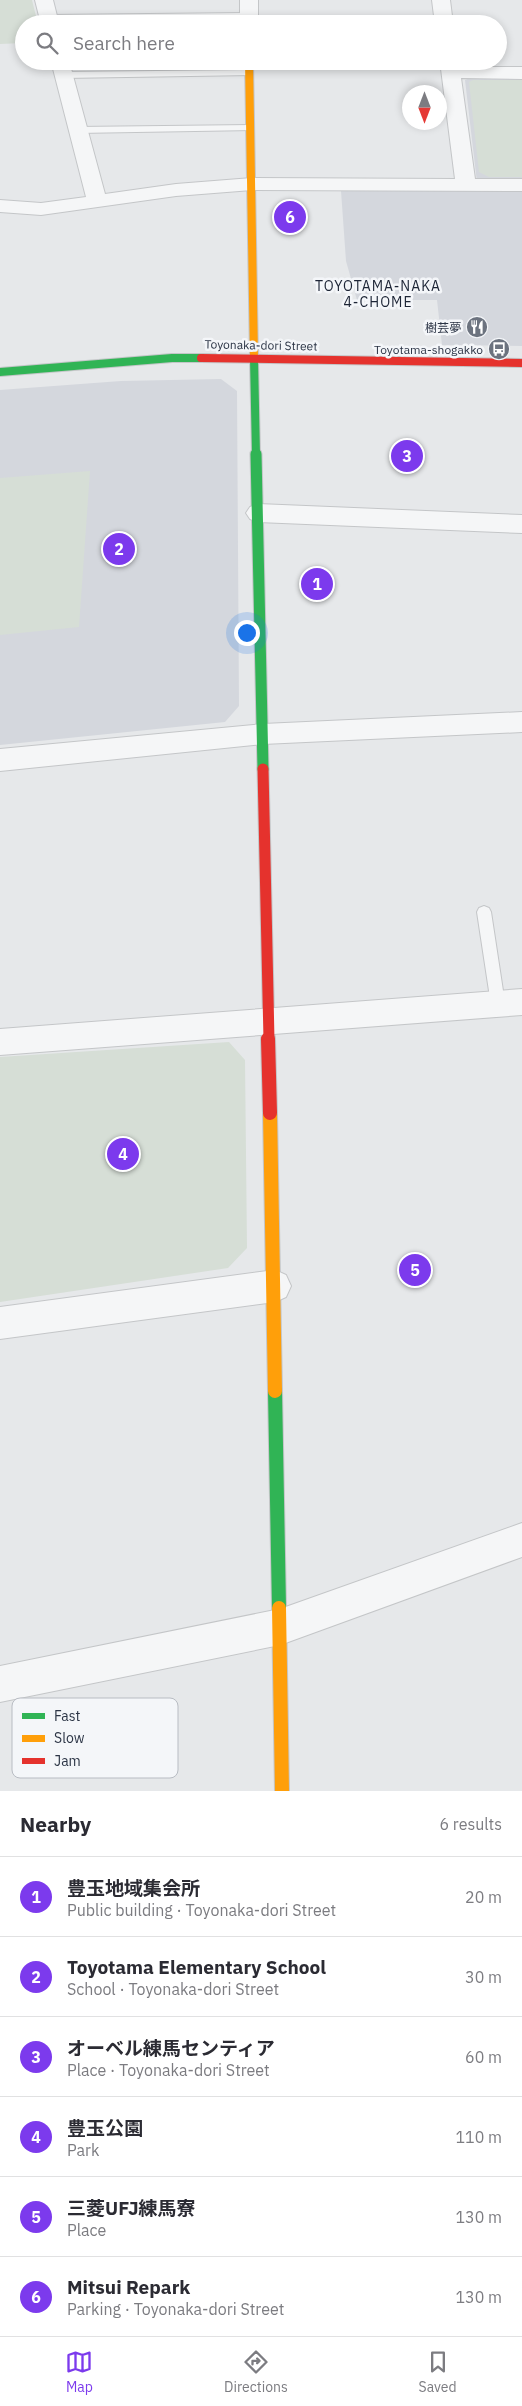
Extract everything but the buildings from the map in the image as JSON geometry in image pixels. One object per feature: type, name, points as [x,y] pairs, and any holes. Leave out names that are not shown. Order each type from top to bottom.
[{"type":"street","points":[[44,0],[48,15]]},
{"type":"street","points":[[441,0],[443,15]]},
{"type":"street","points":[[62,70],[97,202]]},
{"type":"street","points":[[250,70],[267,1021],[275,1286],[282,1791]]},
{"type":"street","points":[[450,70],[466,184]]},
{"type":"street","points":[[486,70],[522,73]]},
{"type":"street","points":[[0,206],[41,209],[176,190],[252,184],[522,185]]},
{"type":"street","name":"Toyonaka-dori Street","points":[[0,372],[172,358],[522,363]]},
{"type":"street","points":[[258,513],[522,524]]},
{"type":"street","points":[[0,760],[263,734],[522,722]]},
{"type":"street","points":[[0,1042],[510,1003]]},
{"type":"street","points":[[0,1323],[275,1286]]},
{"type":"street","points":[[0,1684],[280,1627],[522,1540]]},
{"type":"lane","points":[[199,15],[249,13]]},
{"type":"lane","points":[[78,130],[251,128]]},
{"type":"lane","points":[[484,912],[510,1003]]},
{"type":"shaded area","points":[[0,0],[32,0],[36,15],[15,15],[15,43],[0,44]]},
{"type":"shaded area","points":[[473,77],[522,78],[522,346],[442,345],[437,300],[357,300],[346,261],[341,191],[478,191],[465,80]]},
{"type":"shaded area","points":[[473,80],[522,80],[522,177],[489,177],[479,172],[469,82]]},
{"type":"shaded area","points":[[221,379],[237,391],[239,706],[225,722],[0,745],[0,390],[121,381]]},
{"type":"shaded area","points":[[90,471],[79,627],[0,635],[0,478]]},
{"type":"shaded area","points":[[229,1042],[245,1060],[247,1248],[228,1268],[0,1302],[0,1057]]},
{"type":"traffic: fast","points":[[0,372],[172,358],[201,358]]},
{"type":"traffic: fast","points":[[254,358],[263,769]]},
{"type":"traffic: fast","points":[[275,1391],[279,1608]]},
{"type":"traffic: slow","points":[[249,70],[254,358]]},
{"type":"traffic: slow","points":[[270,1113],[275,1391]]},
{"type":"traffic: slow","points":[[279,1608],[282,1791]]},
{"type":"traffic: jam","points":[[201,358],[522,363]]},
{"type":"traffic: jam","points":[[263,769],[270,1113]]},
{"type":"place","name":"Mitsui Repark","points":[[290,217]]},
{"type":"place","name":"樹芸夢","points":[[477,327]]},
{"type":"place","name":"Toyotama-shogakko","points":[[499,349]]},
{"type":"place","name":"オーベル練馬センティア","points":[[407,456]]},
{"type":"place","name":"Toyotama Elementary School","points":[[119,549]]},
{"type":"place","name":"豊玉地域集会所","points":[[317,584]]},
{"type":"place","name":"豊玉公園","points":[[123,1154]]},
{"type":"place","name":"三菱UFJ練馬寮","points":[[415,1270]]},
{"type":"district","name":"TOYOTAMA-NAKA 4-CHOME","points":[[378,294]]}]
